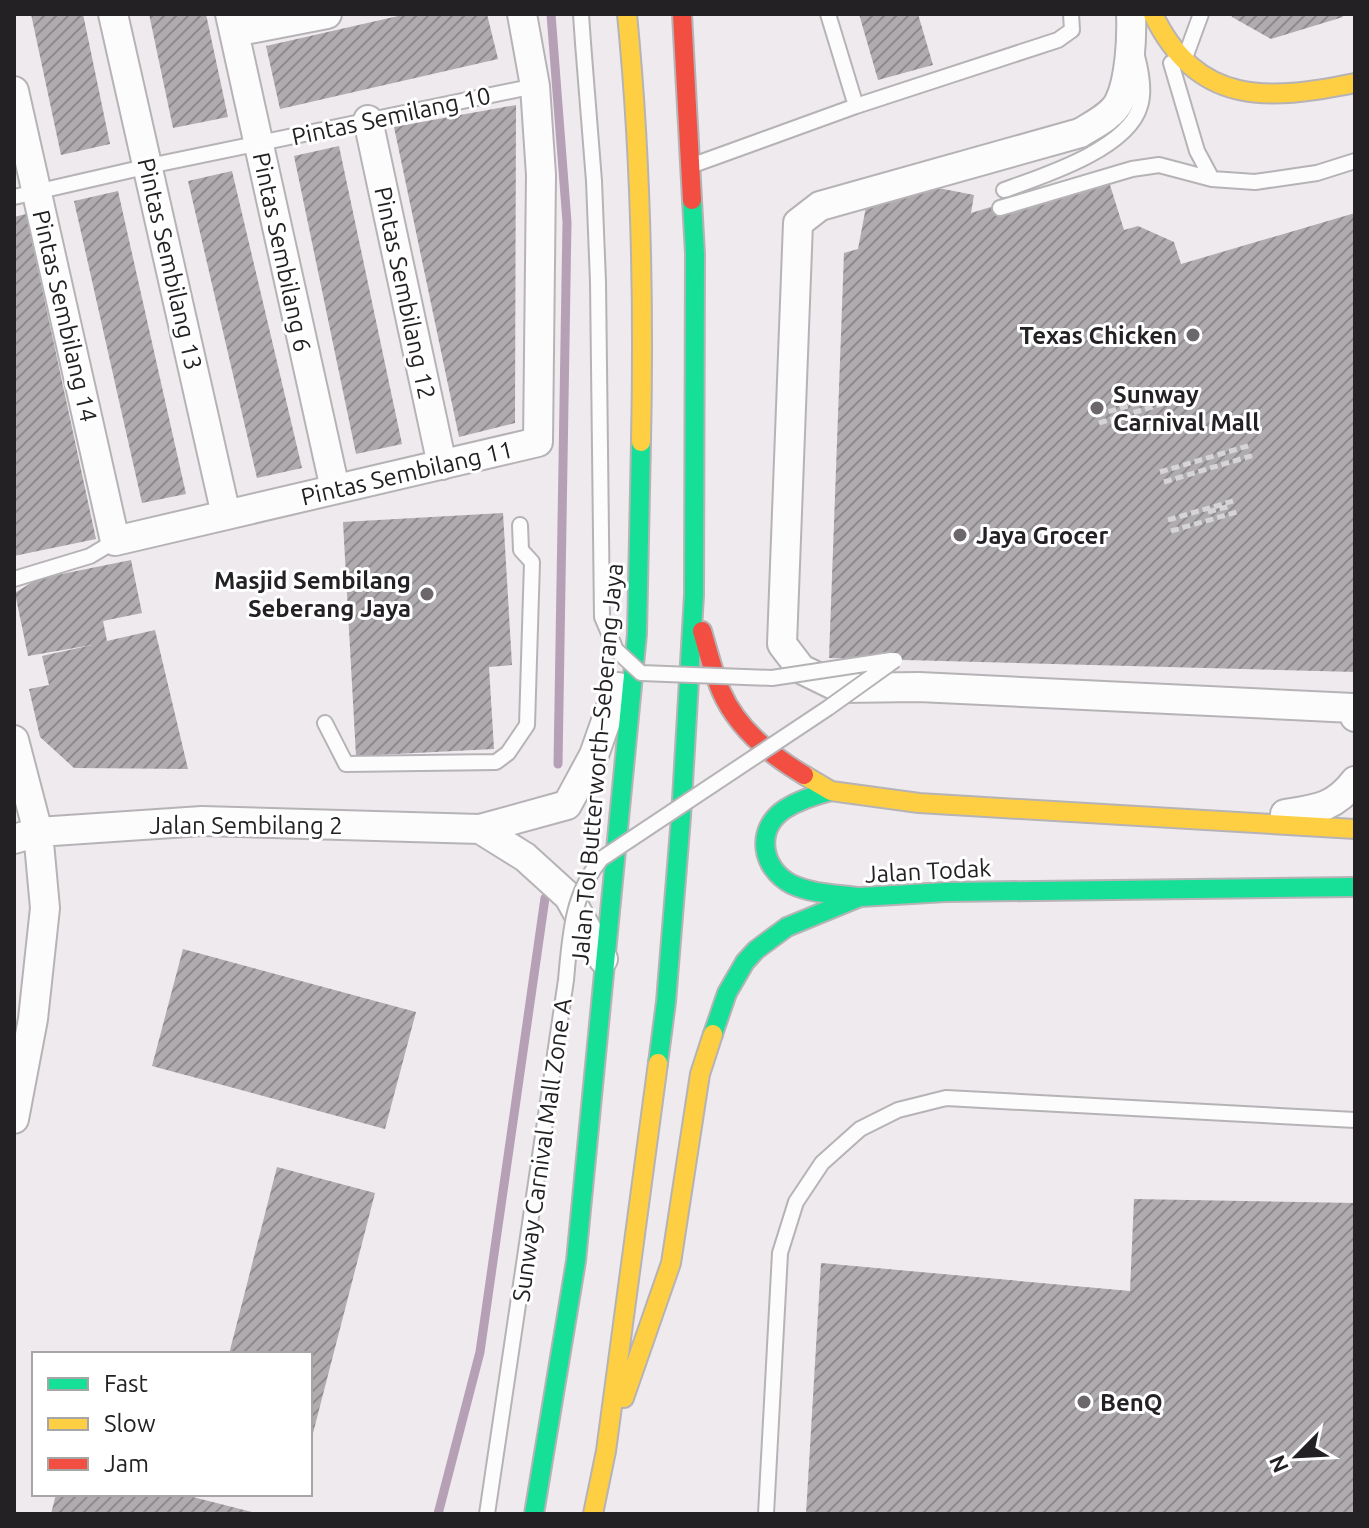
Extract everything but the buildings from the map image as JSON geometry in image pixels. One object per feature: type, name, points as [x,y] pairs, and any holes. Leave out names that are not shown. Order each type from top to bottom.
[{"type":"main road","name":"Jalan Tol Butterworth–Seberang Jaya","points":[[534,1514],[576,1261],[637,634],[642,384],[636,108],[627,14]]},
{"type":"main road","points":[[593,1514],[606,1451],[666,1002],[681,817],[694,595],[695,254],[682,14]]},
{"type":"main road","points":[[1138,20],[1161,32],[1184,62],[1223,87],[1269,92],[1324,90],[1355,83]]},
{"type":"main road","points":[[694,595],[705,646],[721,691],[735,717],[774,757],[831,791],[919,803],[1355,829]]},
{"type":"main road","points":[[831,791],[806,798],[771,821],[766,832],[766,854],[775,872],[788,883],[809,890],[860,897]]},
{"type":"main road","name":"Jalan Todak","points":[[606,1451],[671,1263],[700,1074],[727,993],[745,962],[756,950],[787,927],[860,897],[946,892],[1355,887]]},
{"type":"street","name":"Pintas Sembilang 13","points":[[113,14],[226,515]]},
{"type":"street","points":[[232,23],[327,14]]},
{"type":"street","points":[[522,14],[535,86]]},
{"type":"street","points":[[1138,20],[1119,104],[1102,120],[1080,133],[820,206],[798,223],[782,644],[801,669],[840,688],[919,687],[1354,711]]},
{"type":"street","name":"Pintas Sembilang 6","points":[[232,23],[335,489]]},
{"type":"street","name":"Pintas Sembilang 11","points":[[115,541],[538,442],[541,175],[535,86]]},
{"type":"street","name":"Pintas Sembilang 14","points":[[14,91],[25,194],[115,541]]},
{"type":"street","name":"Pintas Sembilang 12","points":[[368,120],[442,465]]},
{"type":"street","name":"Jalan Sembilang 2","points":[[26,835],[202,821],[480,829],[567,805],[594,755],[637,634]]},
{"type":"street","points":[[14,740],[26,835],[45,908],[24,1022],[14,1119]]},
{"type":"street","points":[[1229,822],[1317,809],[1340,799],[1355,781]]},
{"type":"street","points":[[480,829],[525,857],[569,897],[606,964]]},
{"type":"lane","name":"Sunway Carnival Mall Zone A","points":[[487,1514],[564,995],[572,920],[587,876],[601,859],[895,660],[772,678],[641,673],[616,650],[602,617],[598,282],[594,181],[581,14]]},
{"type":"lane","points":[[828,14],[856,106]]},
{"type":"lane","points":[[690,166],[856,106],[1058,40],[1072,30],[1071,14]]},
{"type":"lane","points":[[1184,62],[1201,14]]},
{"type":"lane","points":[[1004,190],[1073,165],[1128,129],[1141,105],[1138,20]]},
{"type":"lane","points":[[1161,32],[1197,151],[1212,179]]},
{"type":"lane","name":"Pintas Semilang 10","points":[[25,194],[535,86]]},
{"type":"lane","points":[[1000,208],[1132,169],[1159,165],[1212,179],[1255,182],[1317,173],[1355,161]]},
{"type":"lane","points":[[325,723],[346,764],[496,762],[508,753],[527,725],[532,562],[521,550],[520,525]]},
{"type":"lane","points":[[14,579],[90,556],[115,541]]},
{"type":"lane","points":[[766,1514],[780,1253],[796,1202],[822,1163],[860,1129],[898,1110],[946,1098],[1355,1120]]},
{"type":"path","points":[[1097,415],[1162,396]]},
{"type":"path","points":[[1099,423],[1165,403]]},
{"type":"path","points":[[1160,472],[1251,445]]},
{"type":"path","points":[[1164,482],[1254,455]]},
{"type":"path","points":[[1234,507],[1172,525],[1194,513],[1207,509],[1234,507]]},
{"type":"waterway","points":[[551,14],[567,222],[558,764]]},
{"type":"waterway","points":[[438,1514],[480,1352],[545,898]]},
{"type":"traffic: fast","points":[[658,1063],[681,817],[694,595],[695,254],[692,200]]},
{"type":"traffic: fast","points":[[534,1514],[576,1261],[637,634],[641,442]]},
{"type":"traffic: fast","points":[[831,791],[796,803],[775,817],[766,837],[768,859],[781,877],[791,884],[816,892],[858,897]]},
{"type":"traffic: fast","points":[[713,1034],[727,993],[745,962],[756,950],[787,927],[860,897],[946,892],[1355,887]]},
{"type":"traffic: slow","points":[[627,14],[636,121],[640,228],[641,442]]},
{"type":"traffic: slow","points":[[1153,14],[1171,44],[1191,66],[1213,81],[1238,90],[1293,93],[1355,83]]},
{"type":"traffic: slow","points":[[804,775],[831,791],[919,803],[1355,829]]},
{"type":"traffic: slow","points":[[624,1398],[671,1263],[700,1074],[713,1034]]},
{"type":"traffic: slow","points":[[593,1514],[606,1451],[658,1063]]},
{"type":"traffic: jam","points":[[682,14],[692,200]]},
{"type":"traffic: jam","points":[[702,631],[718,684],[736,717],[767,749],[804,775]]},
{"type":"place","name":"Texas Chicken","points":[[1193,335]]},
{"type":"place","name":"Sunway Carnival Mall","points":[[1097,408]]},
{"type":"place","name":"Jaya Grocer","points":[[960,535]]},
{"type":"place","name":"Masjid Sembilang Seberang Jaya","points":[[427,594]]},
{"type":"place","name":"BenQ","points":[[1084,1402]]}]
